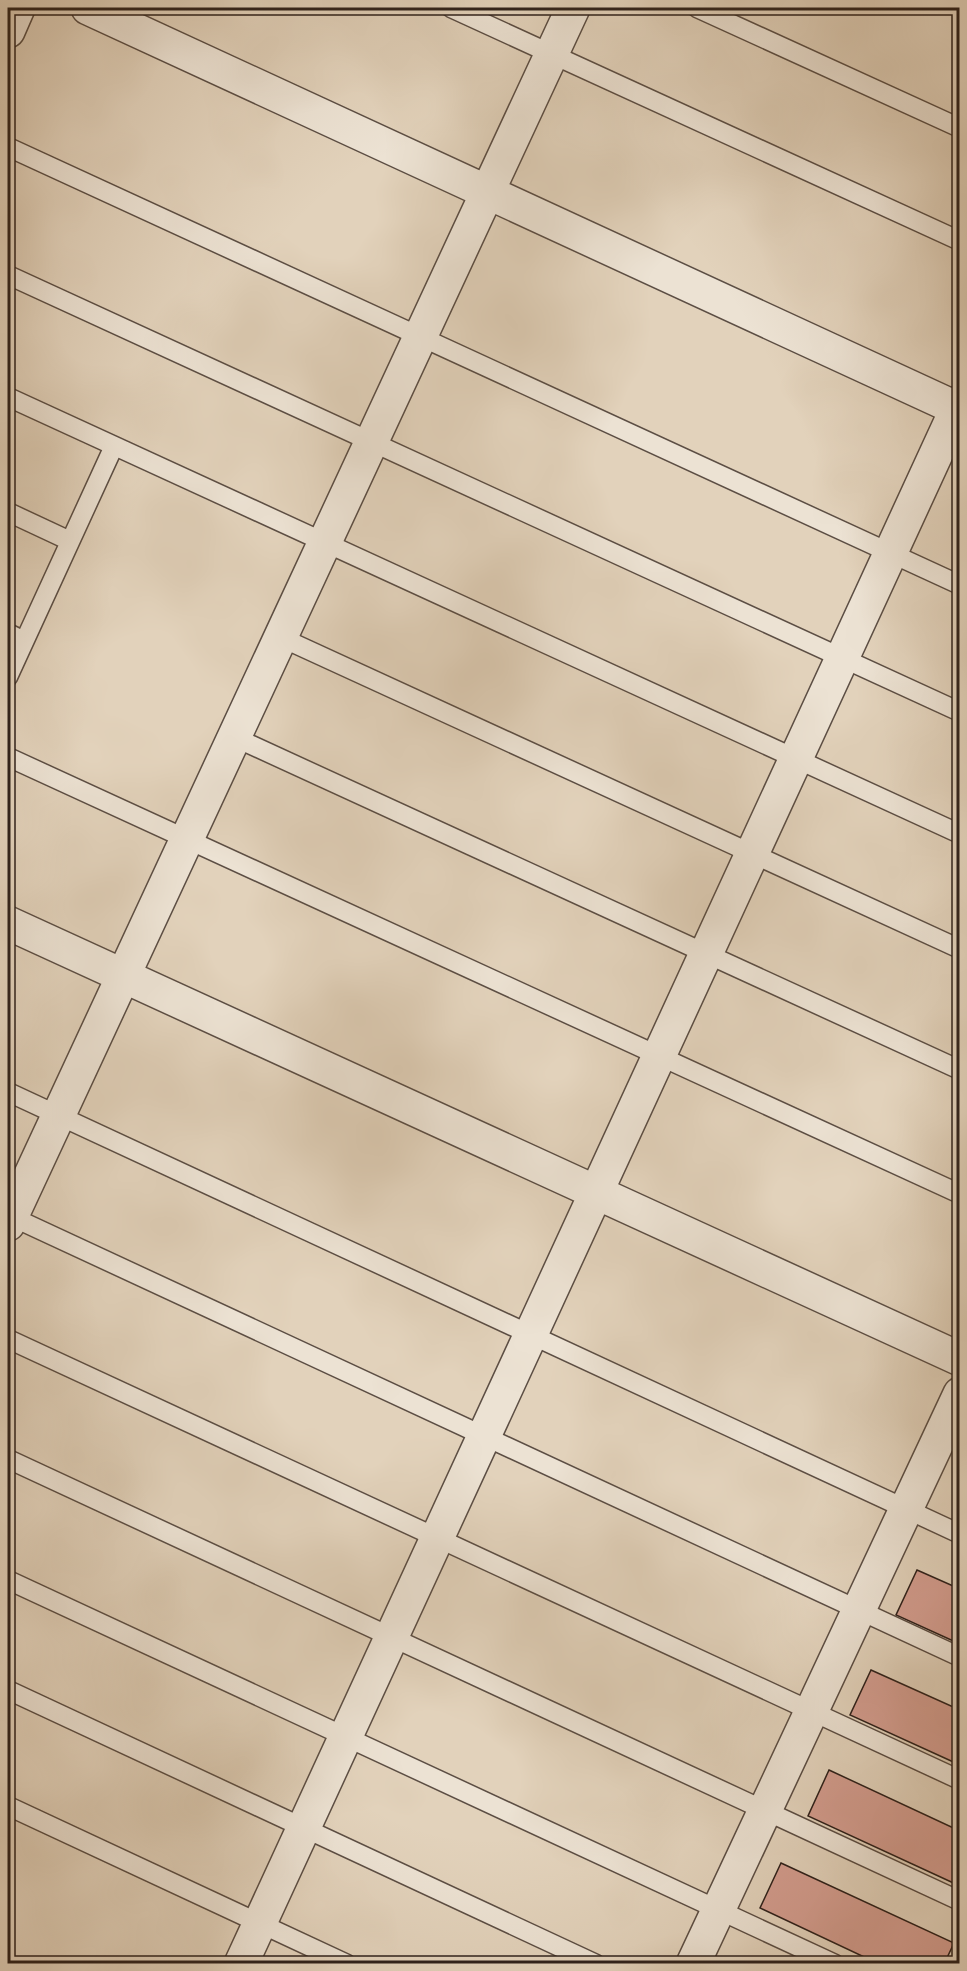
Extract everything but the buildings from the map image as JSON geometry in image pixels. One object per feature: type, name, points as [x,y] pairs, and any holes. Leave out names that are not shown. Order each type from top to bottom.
[{"type":"street","points":[[8,31],[18,8]]},
{"type":"street","points":[[87,8],[959,407],[241,1964]]},
{"type":"street","points":[[9,1219],[573,8]]},
{"type":"street","points":[[8,923],[960,1359]]},
{"type":"street","points":[[693,1964],[960,1394]]},
{"type":"lane","points":[[451,8],[960,241]]},
{"type":"lane","points":[[697,8],[960,129]]},
{"type":"lane","points":[[8,147],[960,585]]},
{"type":"lane","points":[[8,275],[960,712]]},
{"type":"lane","points":[[8,397],[960,834]]},
{"type":"lane","points":[[8,677],[16,637],[70,541],[114,446]]},
{"type":"lane","points":[[8,512],[70,541]]},
{"type":"lane","points":[[280,638],[960,949]]},
{"type":"lane","points":[[234,737],[960,1070]]},
{"type":"lane","points":[[8,757],[960,1194]]},
{"type":"lane","points":[[8,1092],[960,1534]]},
{"type":"lane","points":[[9,1219],[960,1657]]},
{"type":"lane","points":[[8,1339],[960,1780]]},
{"type":"lane","points":[[8,1459],[960,1901]]},
{"type":"lane","points":[[8,1580],[835,1964]]},
{"type":"lane","points":[[8,1690],[596,1964]]},
{"type":"lane","points":[[8,1806],[347,1964]]}]
